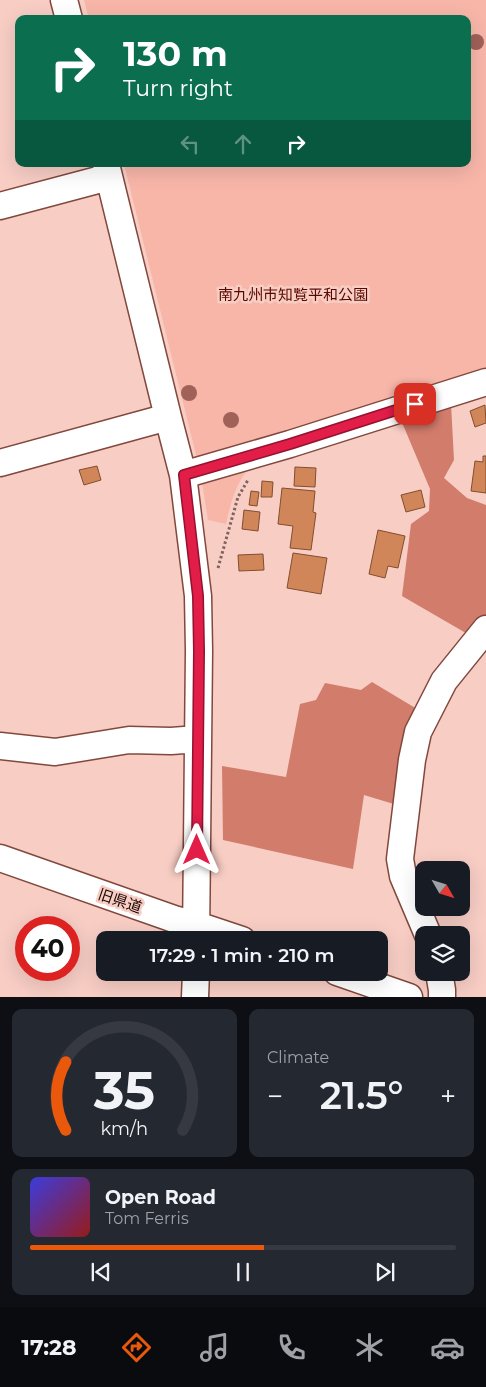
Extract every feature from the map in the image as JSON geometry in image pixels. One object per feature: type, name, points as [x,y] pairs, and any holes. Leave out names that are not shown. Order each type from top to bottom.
[{"type":"street","points":[[64,0],[68,15]]},
{"type":"street","points":[[0,206],[107,170],[184,475],[198,596],[197,931]]},
{"type":"street","points":[[184,475],[290,444],[486,382]]},
{"type":"street","points":[[0,463],[168,417]]},
{"type":"street","points":[[424,926],[402,876],[400,859],[412,760],[418,732],[444,681],[486,629]]},
{"type":"street","points":[[0,746],[55,752],[129,740],[171,741],[198,739]]},
{"type":"street","name":"旧県道","points":[[0,858],[174,920],[195,931]]},
{"type":"street","points":[[195,997],[196,981]]},
{"type":"street","points":[[363,981],[409,997]]},
{"type":"street","points":[[440,981],[442,997]]},
{"type":"path","points":[[217,573],[238,497],[250,476]]},
{"type":"green space","name":"南九州市知覧平和公園","points":[[84,0],[486,0],[486,373],[198,463],[125,167],[471,167],[471,15],[88,15]]},
{"type":"green space","points":[[262,458],[249,469],[239,483],[231,503],[226,524],[208,520],[201,476]]},
{"type":"shaded area","points":[[451,404],[454,460],[444,478],[467,498],[486,505],[486,616],[471,636],[402,596],[411,524],[429,511],[430,489],[401,420]]},
{"type":"shaded area","points":[[372,682],[417,709],[397,805],[364,795],[353,869],[223,840],[222,766],[286,777],[300,704],[316,700],[325,683],[361,690]]},
{"type":"building","points":[[485,405],[486,423],[475,427],[470,411]]},
{"type":"building","points":[[483,456],[486,456],[486,493],[471,491],[475,461],[483,462]]},
{"type":"building","points":[[97,466],[101,480],[84,485],[79,470]]},
{"type":"building","points":[[295,467],[316,468],[315,487],[294,486]]},
{"type":"building","points":[[262,481],[273,482],[272,497],[261,497]]},
{"type":"building","points":[[282,488],[315,491],[313,512],[316,513],[311,550],[290,548],[293,526],[278,524]]},
{"type":"building","points":[[421,490],[425,507],[406,512],[401,495]]},
{"type":"building","points":[[251,491],[259,492],[257,506],[249,505]]},
{"type":"building","points":[[244,510],[260,512],[258,531],[242,529]]},
{"type":"building","points":[[378,530],[405,536],[398,568],[388,566],[385,578],[369,574]]},
{"type":"building","points":[[293,553],[327,558],[321,594],[287,588]]},
{"type":"building","points":[[263,554],[264,570],[239,571],[238,555]]},
{"type":"route","points":[[197,850],[198,596],[184,475],[290,444],[415,404]]}]
